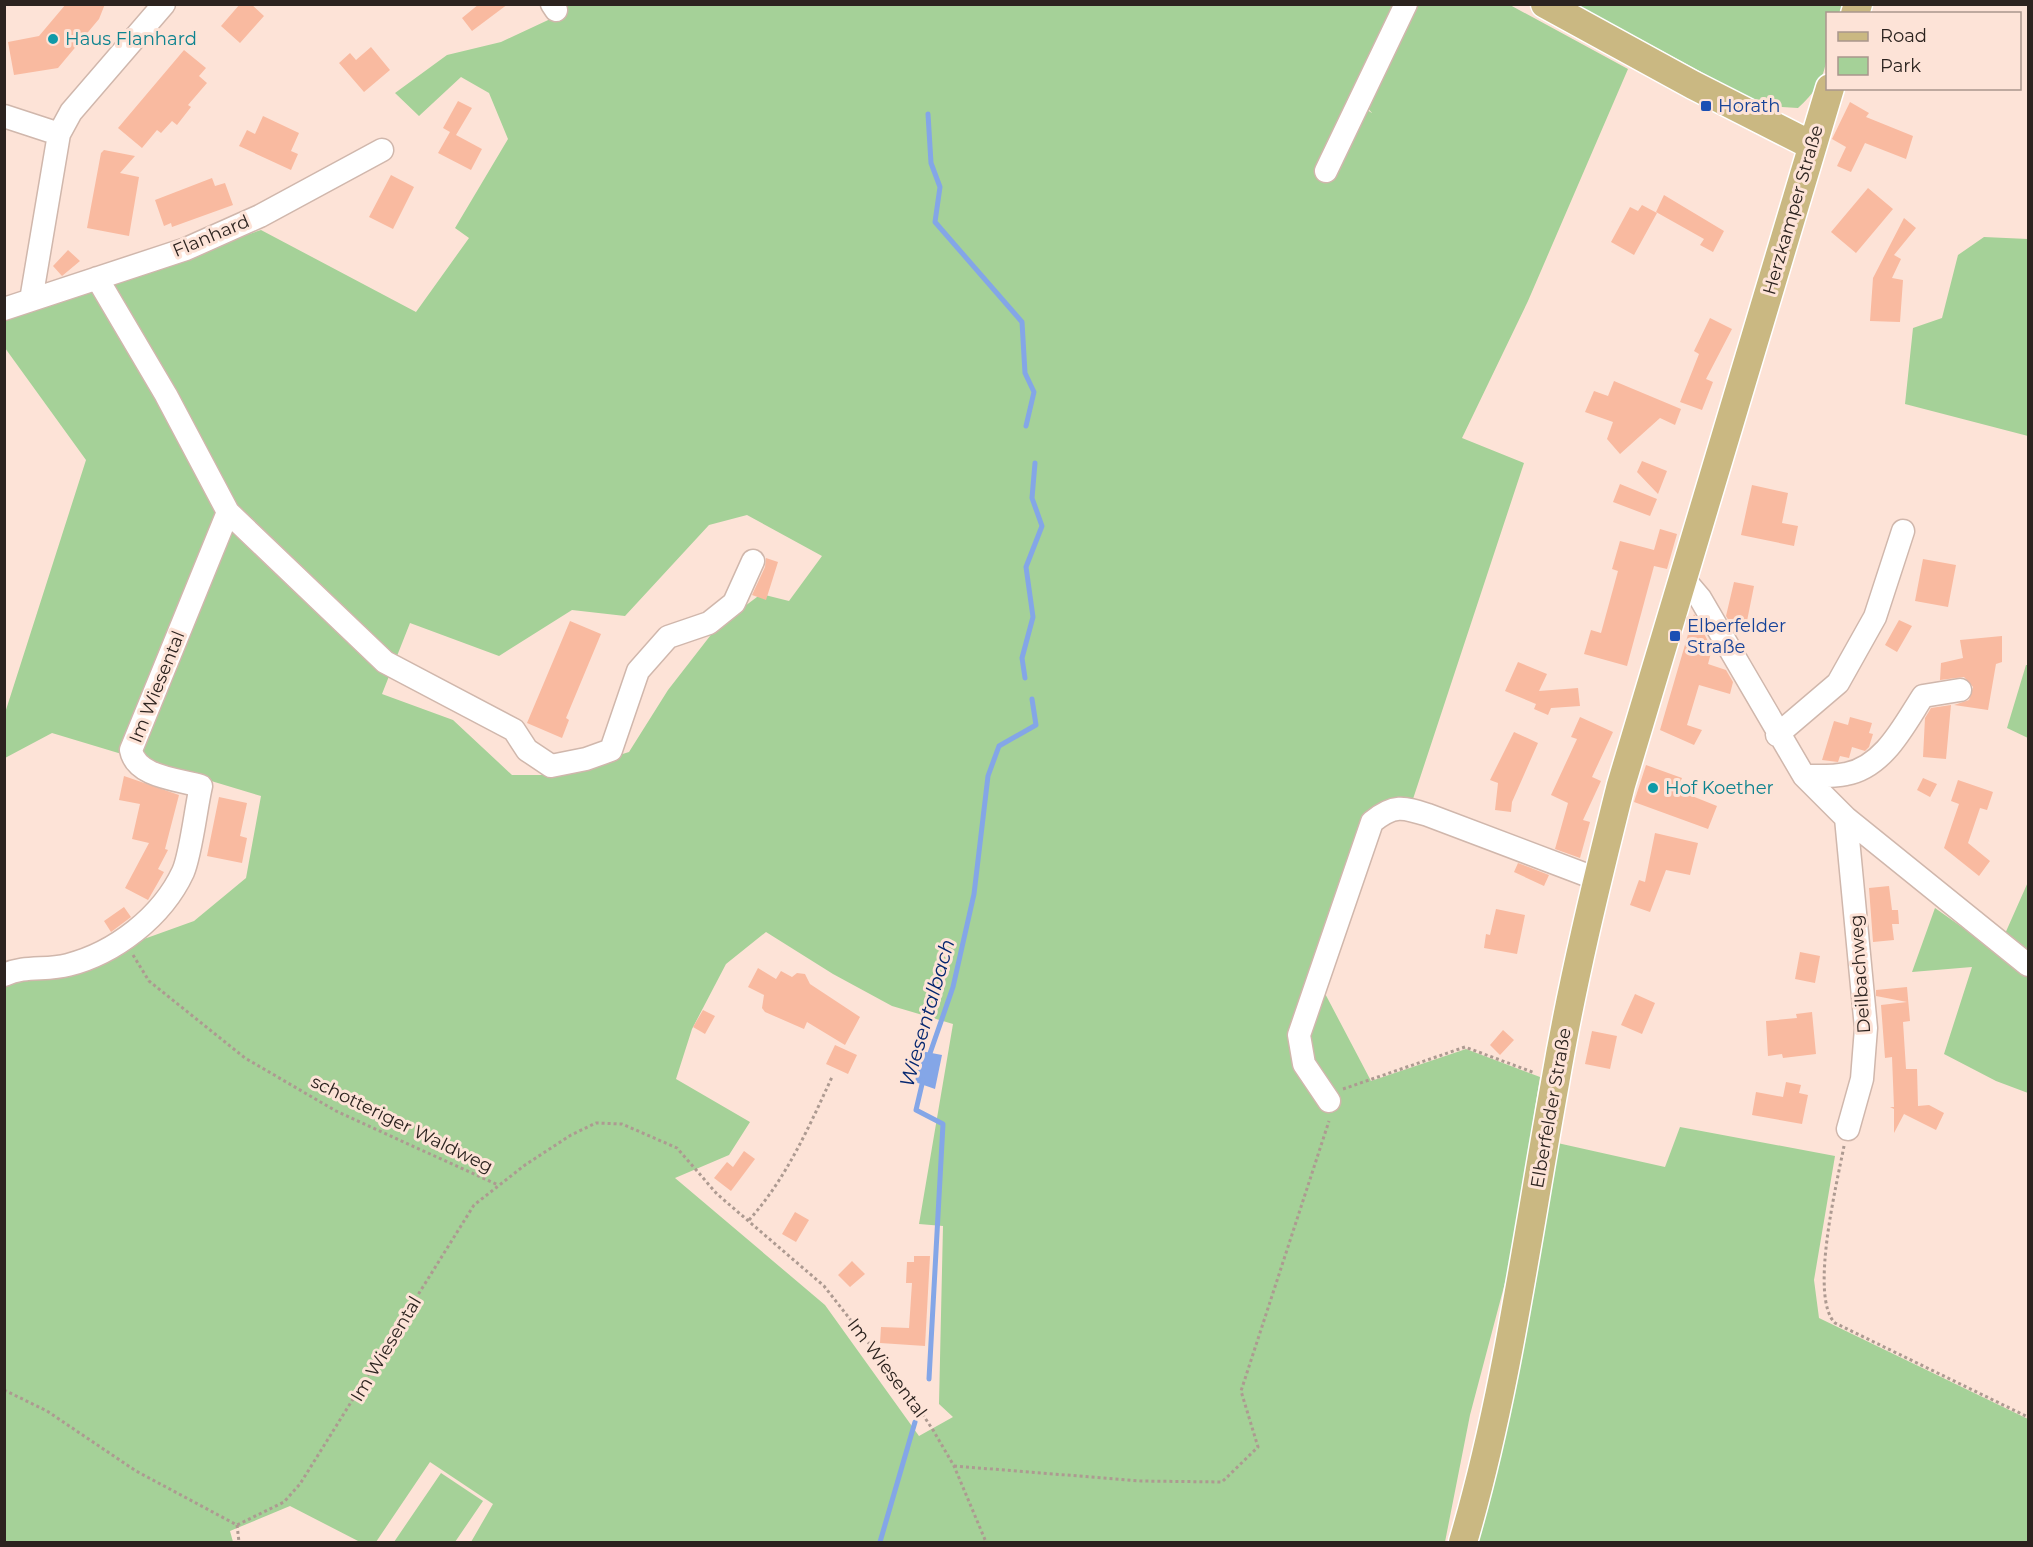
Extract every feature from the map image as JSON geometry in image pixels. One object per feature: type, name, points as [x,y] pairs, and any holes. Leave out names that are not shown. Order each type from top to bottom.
[{"type":"main road","points":[[1545,4],[1693,85],[1811,145]]},
{"type":"main road","name":"Herzkamper Straße","points":[[1758,333],[1811,145],[1829,90]]},
{"type":"main road","name":"Elberfelder Straße","points":[[1463,1542],[1510,1335],[1559,1057],[1597,879],[1621,785],[1758,333]]},
{"type":"street","points":[[32,300],[59,134],[71,112],[164,4]]},
{"type":"street","points":[[1326,171],[1406,4]]},
{"type":"street","points":[[4,116],[59,134]]},
{"type":"street","name":"Flanhard","points":[[4,309],[186,249],[260,216],[382,150]]},
{"type":"street","points":[[97,278],[166,395],[228,512],[385,662],[514,730],[527,750],[550,766],[586,759],[611,750],[638,671],[668,637],[709,623],[734,603],[753,561]]},
{"type":"street","name":"Im Wiesental","points":[[4,975],[18,969],[68,965],[124,941],[154,916],[184,871],[201,786],[145,771],[133,760],[131,750],[228,512]]},
{"type":"street","points":[[1777,735],[1838,683],[1875,617],[1903,531]]},
{"type":"street","points":[[1683,578],[1700,598],[1777,735],[1804,776],[1846,818],[2028,965]]},
{"type":"street","points":[[1804,776],[1847,774],[1871,764],[1890,745],[1923,696],[1960,690]]},
{"type":"street","points":[[1333,1102],[1304,1064],[1299,1035],[1372,822],[1384,812],[1402,807],[1597,879]]},
{"type":"street","name":"Deilbachweg","points":[[1846,818],[1866,1028],[1862,1079],[1848,1129]]},
{"type":"path","name":"schotteriger Waldweg","points":[[124,941],[149,981],[245,1058],[336,1111],[499,1185]]},
{"type":"path","points":[[954,1466],[1141,1480],[1222,1482],[1258,1447],[1241,1391],[1333,1102],[1465,1047],[1541,1076]]},
{"type":"path","points":[[749,1220],[774,1189],[805,1135],[832,1077]]},
{"type":"path","name":"Im Wiesental","points":[[237,1525],[284,1502],[300,1484],[474,1205],[525,1165],[596,1123],[622,1124],[677,1148],[717,1194],[824,1286],[911,1396],[954,1466],[986,1542]]},
{"type":"path","points":[[1848,1129],[1827,1233],[1823,1300],[1827,1315],[1834,1323],[2028,1417]]},
{"type":"path","points":[[4,1390],[47,1411],[136,1471],[237,1525],[239,1542]]},
{"type":"green space","points":[[555,5],[1396,5],[1350,100],[1372,113],[1367,107],[1416,5],[1510,5],[1628,69],[1528,301],[1462,438],[1524,463],[1412,802],[1377,825],[1320,984],[1371,1081],[1466,1049],[1540,1077],[1511,1260],[1470,1415],[1445,1542],[471,1542],[493,1504],[430,1462],[376,1542],[360,1542],[290,1506],[230,1531],[233,1542],[5,1542],[5,985],[47,974],[96,968],[144,939],[194,921],[246,878],[261,796],[52,733],[5,758],[5,713],[86,460],[5,348],[4,317],[261,230],[416,312],[469,238],[455,228],[508,139],[489,93],[461,77],[419,116],[395,93],[447,55],[501,42],[561,14]],"holes":[[[747,515],[822,556],[789,601],[761,594],[717,627],[668,690],[629,752],[555,775],[512,775],[453,720],[382,694],[410,623],[499,656],[572,610],[625,616],[709,525]],[[766,932],[833,974],[892,1006],[953,1024],[919,1224],[943,1226],[939,1404],[953,1417],[919,1436],[825,1305],[675,1178],[729,1155],[750,1122],[676,1079],[692,1029],[726,964]]]},
{"type":"green space","points":[[1577,5],[1846,5],[1843,12],[1826,12],[1825,66],[1817,87],[1809,97],[1798,108],[1764,106]]},
{"type":"green space","points":[[1984,237],[2028,239],[2028,436],[1905,404],[1913,328],[1942,318],[1958,255]]},
{"type":"green space","points":[[2026,665],[2028,665],[2028,738],[2007,728]]},
{"type":"green space","points":[[2028,882],[2028,950],[2004,936]]},
{"type":"green space","points":[[1935,908],[2028,974],[2028,1093],[1996,1081],[1944,1054],[1972,967],[1912,972]]},
{"type":"green space","points":[[1680,1127],[1835,1156],[1814,1280],[1819,1318],[2028,1419],[2028,1542],[1472,1542],[1553,1142],[1665,1167]]},
{"type":"green space","points":[[441,1473],[483,1501],[455,1542],[394,1542]]},
{"type":"water","points":[[921,1051],[942,1055],[935,1089],[915,1082]]},
{"type":"building","name":"Haus Flanhard","points":[[66,4],[105,4],[99,19],[58,68],[14,75],[8,42],[39,36]]},
{"type":"building","points":[[240,4],[251,4],[264,16],[240,43],[221,26]]},
{"type":"building","points":[[479,4],[508,4],[472,31],[462,18]]},
{"type":"building","points":[[371,47],[390,70],[364,92],[339,63],[350,53],[356,60]]},
{"type":"building","points":[[184,50],[206,68],[199,76],[207,83],[188,105],[191,107],[177,125],[172,121],[161,133],[157,130],[142,148],[118,128]]},
{"type":"building","points":[[458,101],[472,108],[456,135],[482,149],[471,170],[438,153],[450,132],[443,128]]},
{"type":"building","points":[[1850,102],[1869,113],[1866,117],[1913,136],[1906,159],[1865,143],[1851,172],[1837,166],[1846,147],[1832,139]]},
{"type":"building","points":[[263,116],[299,133],[291,151],[298,154],[291,170],[239,146],[247,130],[255,134]]},
{"type":"building","points":[[104,150],[135,156],[120,173],[139,177],[129,236],[87,228],[101,153]]},
{"type":"building","points":[[391,175],[414,187],[393,229],[369,217]]},
{"type":"building","points":[[212,178],[215,186],[225,183],[233,205],[172,227],[171,223],[164,226],[155,200]]},
{"type":"building","points":[[1868,188],[1893,209],[1856,253],[1831,232]]},
{"type":"building","points":[[1664,195],[1724,231],[1713,252],[1700,245],[1704,239],[1656,212]]},
{"type":"building","points":[[1642,205],[1657,213],[1634,255],[1611,242],[1630,207],[1638,211]]},
{"type":"building","points":[[1904,218],[1916,228],[1894,255],[1901,259],[1892,278],[1903,280],[1900,322],[1870,321],[1873,278]]},
{"type":"building","points":[[68,250],[80,261],[62,276],[53,266]]},
{"type":"building","points":[[1710,318],[1732,329],[1706,379],[1713,382],[1702,410],[1680,402],[1699,354],[1694,351]]},
{"type":"building","points":[[1614,381],[1681,409],[1675,425],[1660,418],[1620,454],[1607,439],[1613,422],[1585,412],[1594,391],[1608,396]]},
{"type":"building","points":[[1642,461],[1667,471],[1658,494],[1637,472]]},
{"type":"building","points":[[1620,484],[1657,499],[1650,516],[1613,502]]},
{"type":"building","points":[[1752,485],[1788,493],[1782,523],[1798,526],[1794,546],[1741,535]]},
{"type":"building","points":[[1660,529],[1677,534],[1667,569],[1654,566],[1627,666],[1584,654],[1591,630],[1601,633],[1618,571],[1612,569],[1620,541],[1654,550]]},
{"type":"building","points":[[766,558],[778,562],[766,600],[752,595],[765,567]]},
{"type":"building","points":[[1923,559],[1956,565],[1948,607],[1915,601]]},
{"type":"building","points":[[1734,582],[1754,586],[1745,631],[1735,631],[1726,616]]},
{"type":"building","points":[[1694,614],[1712,649],[1708,664],[1726,670],[1733,682],[1730,694],[1699,685],[1687,725],[1702,730],[1694,745],[1660,730]]},
{"type":"building","points":[[1899,620],[1912,626],[1897,652],[1885,645]]},
{"type":"building","points":[[570,621],[601,634],[566,718],[569,720],[562,738],[527,723]]},
{"type":"building","points":[[2002,636],[2002,662],[1996,664],[1988,710],[1954,705],[1969,700],[1973,687],[1964,677],[1940,680],[1941,663],[1963,658],[1960,640]]},
{"type":"building","points":[[1518,662],[1547,674],[1539,691],[1578,688],[1580,706],[1551,708],[1548,715],[1534,709],[1536,704],[1505,691]]},
{"type":"building","points":[[1951,705],[1946,759],[1923,757],[1925,718],[1931,708]]},
{"type":"building","points":[[1580,717],[1613,732],[1592,777],[1601,781],[1583,820],[1590,822],[1580,858],[1555,849],[1568,803],[1551,795],[1577,739],[1571,737]]},
{"type":"building","points":[[1850,717],[1872,723],[1869,733],[1873,734],[1869,747],[1865,751],[1852,747],[1849,758],[1840,756],[1838,762],[1822,760],[1834,721],[1848,725]]},
{"type":"building","points":[[1514,732],[1538,743],[1512,802],[1511,812],[1495,810],[1498,783],[1490,780]]},
{"type":"building","points":[[1646,765],[1682,778],[1677,790],[1717,806],[1708,829],[1634,802]]},
{"type":"building","points":[[124,776],[179,795],[165,849],[168,850],[158,869],[164,872],[148,900],[125,888],[149,843],[132,839],[140,804],[119,800]]},
{"type":"building","points":[[1923,778],[1937,784],[1930,797],[1917,790]]},
{"type":"building","points":[[1958,780],[1993,792],[1987,810],[1980,808],[1968,843],[1990,861],[1979,876],[1944,848],[1959,804],[1951,801]]},
{"type":"building","points":[[219,797],[247,803],[240,836],[247,838],[242,863],[207,856]]},
{"type":"building","points":[[1655,833],[1698,843],[1690,875],[1666,870],[1650,912],[1630,905],[1639,880],[1645,882]]},
{"type":"building","points":[[1518,863],[1549,875],[1544,886],[1514,872]]},
{"type":"building","points":[[1889,886],[1892,910],[1898,910],[1899,924],[1892,924],[1894,940],[1873,942],[1869,888]]},
{"type":"building","points":[[124,907],[131,917],[111,932],[104,921]]},
{"type":"building","points":[[1496,909],[1525,915],[1517,954],[1484,948],[1486,934],[1490,935]]},
{"type":"building","points":[[1800,952],[1820,956],[1815,983],[1795,979]]},
{"type":"building","points":[[758,968],[776,979],[781,971],[792,977],[797,973],[805,974],[810,984],[860,1017],[845,1045],[807,1022],[804,1029],[765,1012],[762,1008],[764,995],[748,987]]},
{"type":"building","points":[[1907,987],[1910,1021],[1903,1022],[1906,1069],[1917,1069],[1918,1106],[1929,1105],[1944,1113],[1936,1130],[1904,1114],[1894,1133],[1894,1109],[1890,1107],[1894,1107],[1892,1057],[1885,1058],[1881,1005],[1907,1002],[1876,996],[1876,990]]},
{"type":"building","points":[[1635,994],[1655,1003],[1642,1034],[1621,1025]]},
{"type":"building","points":[[703,1010],[715,1016],[705,1034],[693,1027]]},
{"type":"building","points":[[1812,1012],[1816,1054],[1783,1058],[1782,1054],[1768,1056],[1766,1021],[1797,1018],[1796,1014]]},
{"type":"building","points":[[1503,1030],[1514,1040],[1500,1055],[1490,1045]]},
{"type":"building","points":[[1592,1031],[1617,1036],[1610,1069],[1585,1064]]},
{"type":"building","points":[[835,1045],[857,1055],[848,1074],[826,1064]]},
{"type":"building","points":[[1786,1082],[1801,1085],[1799,1093],[1808,1095],[1802,1124],[1752,1115],[1756,1092],[1783,1097]]},
{"type":"building","points":[[744,1151],[755,1159],[731,1191],[714,1178],[727,1162],[733,1167]]},
{"type":"building","points":[[795,1212],[809,1220],[796,1242],[782,1234]]},
{"type":"building","points":[[914,1256],[930,1256],[925,1346],[880,1343],[881,1327],[909,1328],[912,1283],[906,1283],[907,1262],[914,1262]]},
{"type":"building","points":[[852,1261],[865,1274],[850,1287],[838,1275]]},
{"type":"waterway","name":"Wiesentalbach","points":[[928,114],[931,163],[940,187],[935,222],[1022,322],[1025,373],[1034,392],[1026,426]]},
{"type":"waterway","name":"Wiesentalbach","points":[[1025,678],[1022,658],[1033,617],[1026,567],[1042,526],[1032,498],[1035,463]]},
{"type":"waterway","name":"Wiesentalbach","points":[[928,1059],[953,987],[974,894],[988,776],[999,746],[1036,725],[1032,699]]},
{"type":"waterway","name":"Wiesentalbach","points":[[923,1080],[916,1110],[943,1124],[929,1379]]},
{"type":"waterway","name":"Wiesentalbach","points":[[880,1542],[915,1422]]},
{"type":"place","name":"Haus Flanhard","points":[[53,39]]},
{"type":"place","name":"Horath","points":[[1706,106]]},
{"type":"place","name":"Elberfelder Straße","points":[[1675,636]]},
{"type":"place","name":"Hof Koether","points":[[1653,788]]}]
